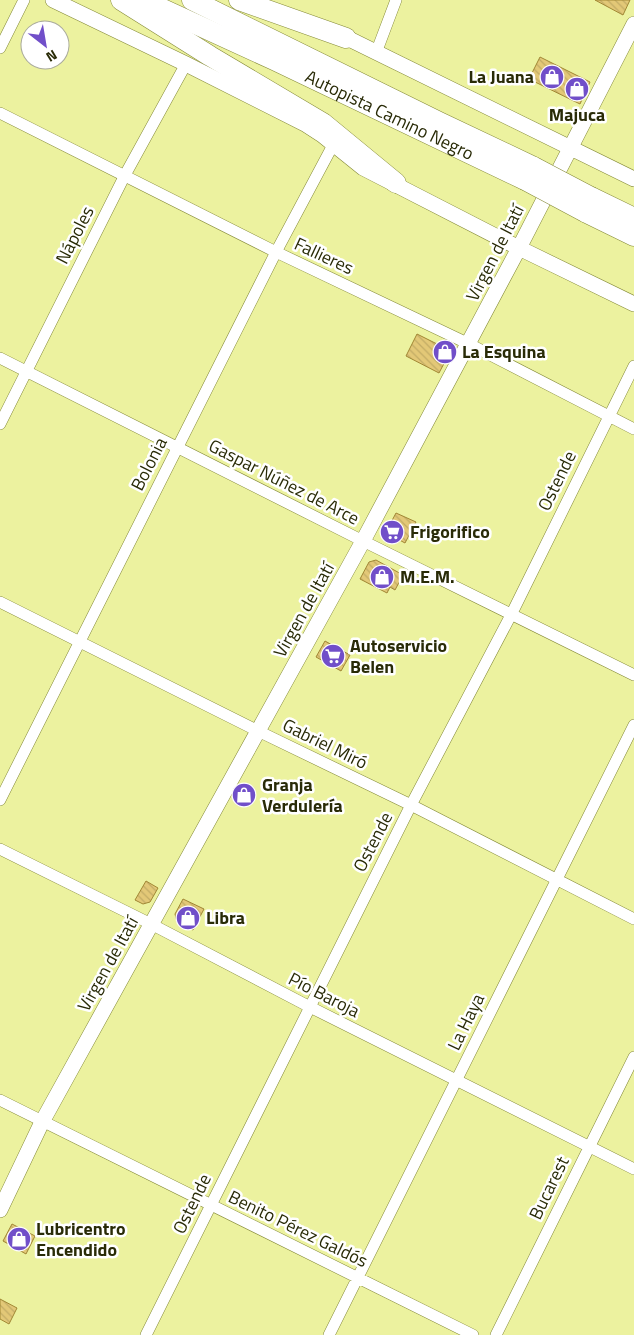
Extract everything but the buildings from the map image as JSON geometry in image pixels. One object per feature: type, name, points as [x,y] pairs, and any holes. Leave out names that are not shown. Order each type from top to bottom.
[{"type":"highway","points":[[121,0],[210,56],[323,123],[396,183]]},
{"type":"highway","name":"Autopista Camino Negro","points":[[143,0],[529,174],[588,204],[634,236]]},
{"type":"highway","name":"Autopista Camino Negro","points":[[192,0],[439,122],[529,174]]},
{"type":"highway","points":[[239,0],[346,38]]},
{"type":"highway","name":"Autopista Camino Negro","points":[[588,204],[634,218]]},
{"type":"street","points":[[0,48],[24,0]]},
{"type":"street","points":[[53,0],[305,124],[356,163],[520,248],[634,304]]},
{"type":"street","points":[[270,0],[634,179]]},
{"type":"street","points":[[376,53],[396,0]]},
{"type":"street","name":"Virgen de Itatí","points":[[0,1210],[42,1122],[363,541],[469,344],[634,24]]},
{"type":"street","name":"Nápoles","points":[[0,424],[125,175],[186,64]]},
{"type":"street","name":"Fallieres","points":[[0,113],[276,252],[469,344],[634,429]]},
{"type":"street","name":"Bolonia","points":[[0,800],[276,252],[333,145]]},
{"type":"street","name":"Gaspar Núñez de Arce","points":[[0,358],[634,675]]},
{"type":"street","name":"Ostende","points":[[146,1335],[411,805],[512,613],[634,366]]},
{"type":"street","name":"Gabriel Miró","points":[[0,602],[411,805],[634,920]]},
{"type":"street","name":"La Haya","points":[[328,1335],[634,725]]},
{"type":"street","name":"Pío Baroja","points":[[0,849],[151,924],[456,1081],[634,1169]]},
{"type":"street","name":"Bucarest","points":[[496,1335],[634,1057]]},
{"type":"street","name":"Benito Pérez Galdós","points":[[0,1100],[473,1335]]},
{"type":"place","name":"La Juana","points":[[552,77]]},
{"type":"place","name":"Majuca","points":[[577,89]]},
{"type":"place","name":"La Esquina","points":[[445,352]]},
{"type":"place","name":"Frigorifico","points":[[392,532]]},
{"type":"place","name":"M.E.M.","points":[[382,577]]},
{"type":"place","name":"Autoservicio Belen","points":[[333,656]]},
{"type":"place","name":"Granja Verdulería","points":[[244,795]]},
{"type":"place","name":"Libra","points":[[188,918]]},
{"type":"place","name":"Lubricentro Encendido","points":[[19,1239]]}]
